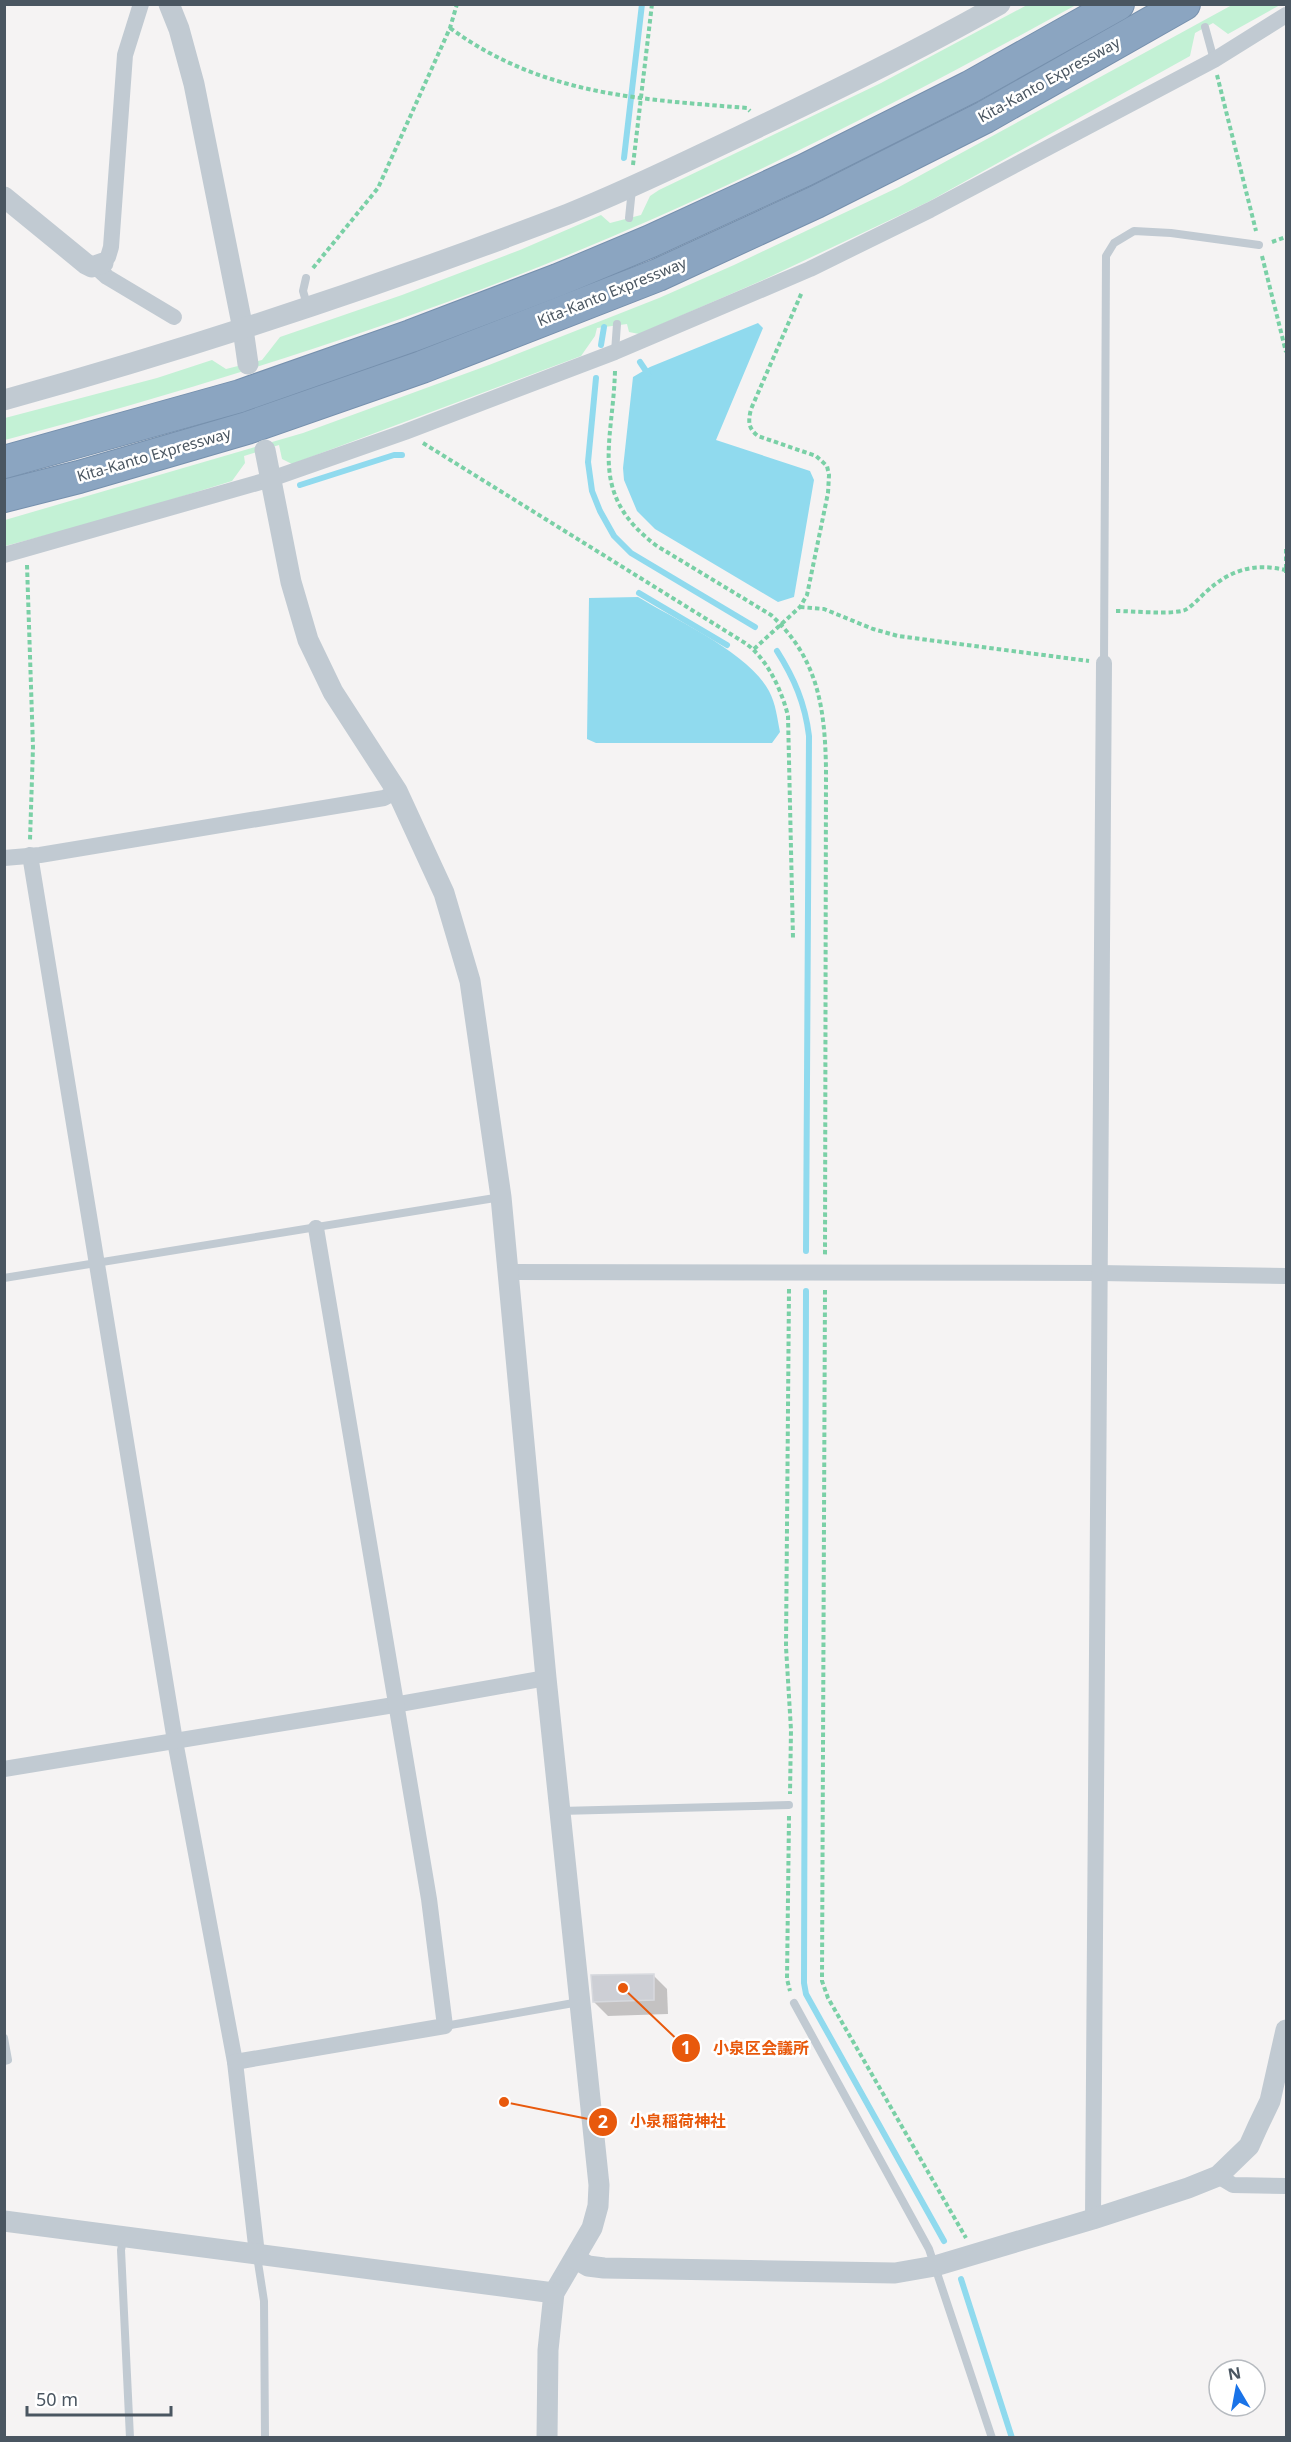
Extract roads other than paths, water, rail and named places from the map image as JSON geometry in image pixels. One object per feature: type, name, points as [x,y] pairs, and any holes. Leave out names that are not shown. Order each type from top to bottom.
[{"type":"highway","name":"Kita-Kanto Expressway","points":[[4,462],[240,396],[411,336],[568,276],[651,241],[805,170],[970,87],[1118,4]]},
{"type":"highway","name":"Kita-Kanto Expressway","points":[[4,496],[90,474],[247,428],[422,367],[658,275],[816,202],[985,117],[1184,4]]},
{"type":"street","points":[[4,197],[86,264],[100,265],[108,257],[111,247],[125,55],[141,4]]},
{"type":"street","points":[[169,4],[179,29],[194,84],[248,364]]},
{"type":"street","points":[[4,400],[149,359],[308,309],[569,213],[759,127],[945,36],[1000,4]]},
{"type":"street","points":[[4,555],[271,479],[405,432],[615,352],[810,269],[930,210],[1214,60],[1287,15]]},
{"type":"street","points":[[100,265],[107,277],[174,317]]},
{"type":"street","points":[[265,450],[291,582],[308,640],[333,692],[397,791],[444,893],[470,981],[501,1197],[559,1810],[599,2185],[598,2206],[592,2228],[576,2259],[554,2293],[548,2350],[547,2438]]},
{"type":"street","points":[[1093,2219],[1104,663]]},
{"type":"street","points":[[4,858],[384,798],[397,791]]},
{"type":"street","points":[[30,855],[175,1741],[235,2062],[257,2253]]},
{"type":"street","points":[[235,2062],[445,2026],[429,1899],[394,1705],[316,1228]]},
{"type":"street","points":[[508,1272],[1099,1273],[1287,1276]]},
{"type":"street","points":[[4,1768],[546,1678]]},
{"type":"street","points":[[576,2259],[588,2266],[604,2268],[884,2273],[914,2271],[1093,2219],[1218,2176],[1249,2146],[1270,2102],[1287,2030]]},
{"type":"street","points":[[1218,2176],[1233,2185],[1287,2186]]},
{"type":"street","points":[[4,2221],[257,2253],[394,2274],[554,2293]]},
{"type":"lane","points":[[1205,27],[1214,60]]},
{"type":"lane","points":[[629,218],[632,186]]},
{"type":"lane","points":[[1104,663],[1106,256],[1114,243],[1134,231],[1171,233],[1259,245]]},
{"type":"lane","points":[[306,278],[303,291],[308,309]]},
{"type":"lane","points":[[615,352],[617,324]]},
{"type":"lane","points":[[4,1278],[501,1197]]},
{"type":"lane","points":[[559,1810],[789,1805]]},
{"type":"lane","points":[[445,2026],[579,2002]]},
{"type":"lane","points":[[794,2003],[929,2249],[992,2438]]},
{"type":"lane","points":[[4,2038],[8,2060],[4,2061]]},
{"type":"lane","points":[[124,2235],[121,2250],[130,2438]]},
{"type":"lane","points":[[257,2253],[264,2301],[265,2438]]},
{"type":"water","points":[[758,323],[763,328],[716,440],[810,471],[814,480],[794,597],[778,602],[655,529],[637,511],[624,480],[623,468],[633,377],[650,367]]},
{"type":"water","points":[[638,597],[710,638],[759,677],[769,691],[777,716],[780,732],[772,743],[596,743],[587,739],[589,598]]},
{"type":"waterway","points":[[624,158],[642,4]]},
{"type":"waterway","points":[[601,345],[604,327]]},
{"type":"waterway","points":[[640,362],[648,374]]},
{"type":"waterway","points":[[596,378],[588,462],[592,491],[614,536],[631,553],[755,627]]},
{"type":"waterway","points":[[300,485],[394,455],[402,455]]},
{"type":"waterway","points":[[639,593],[727,645]]},
{"type":"waterway","points":[[777,651],[798,691],[809,736],[806,1251]]},
{"type":"waterway","points":[[806,1291],[804,1983],[806,1994],[944,2241]]},
{"type":"waterway","points":[[961,2279],[1012,2438]]},
{"type":"place","name":"小泉区会議所","points":[[623,1988]]},
{"type":"place","name":"小泉稲荷神社","points":[[504,2102]]}]
